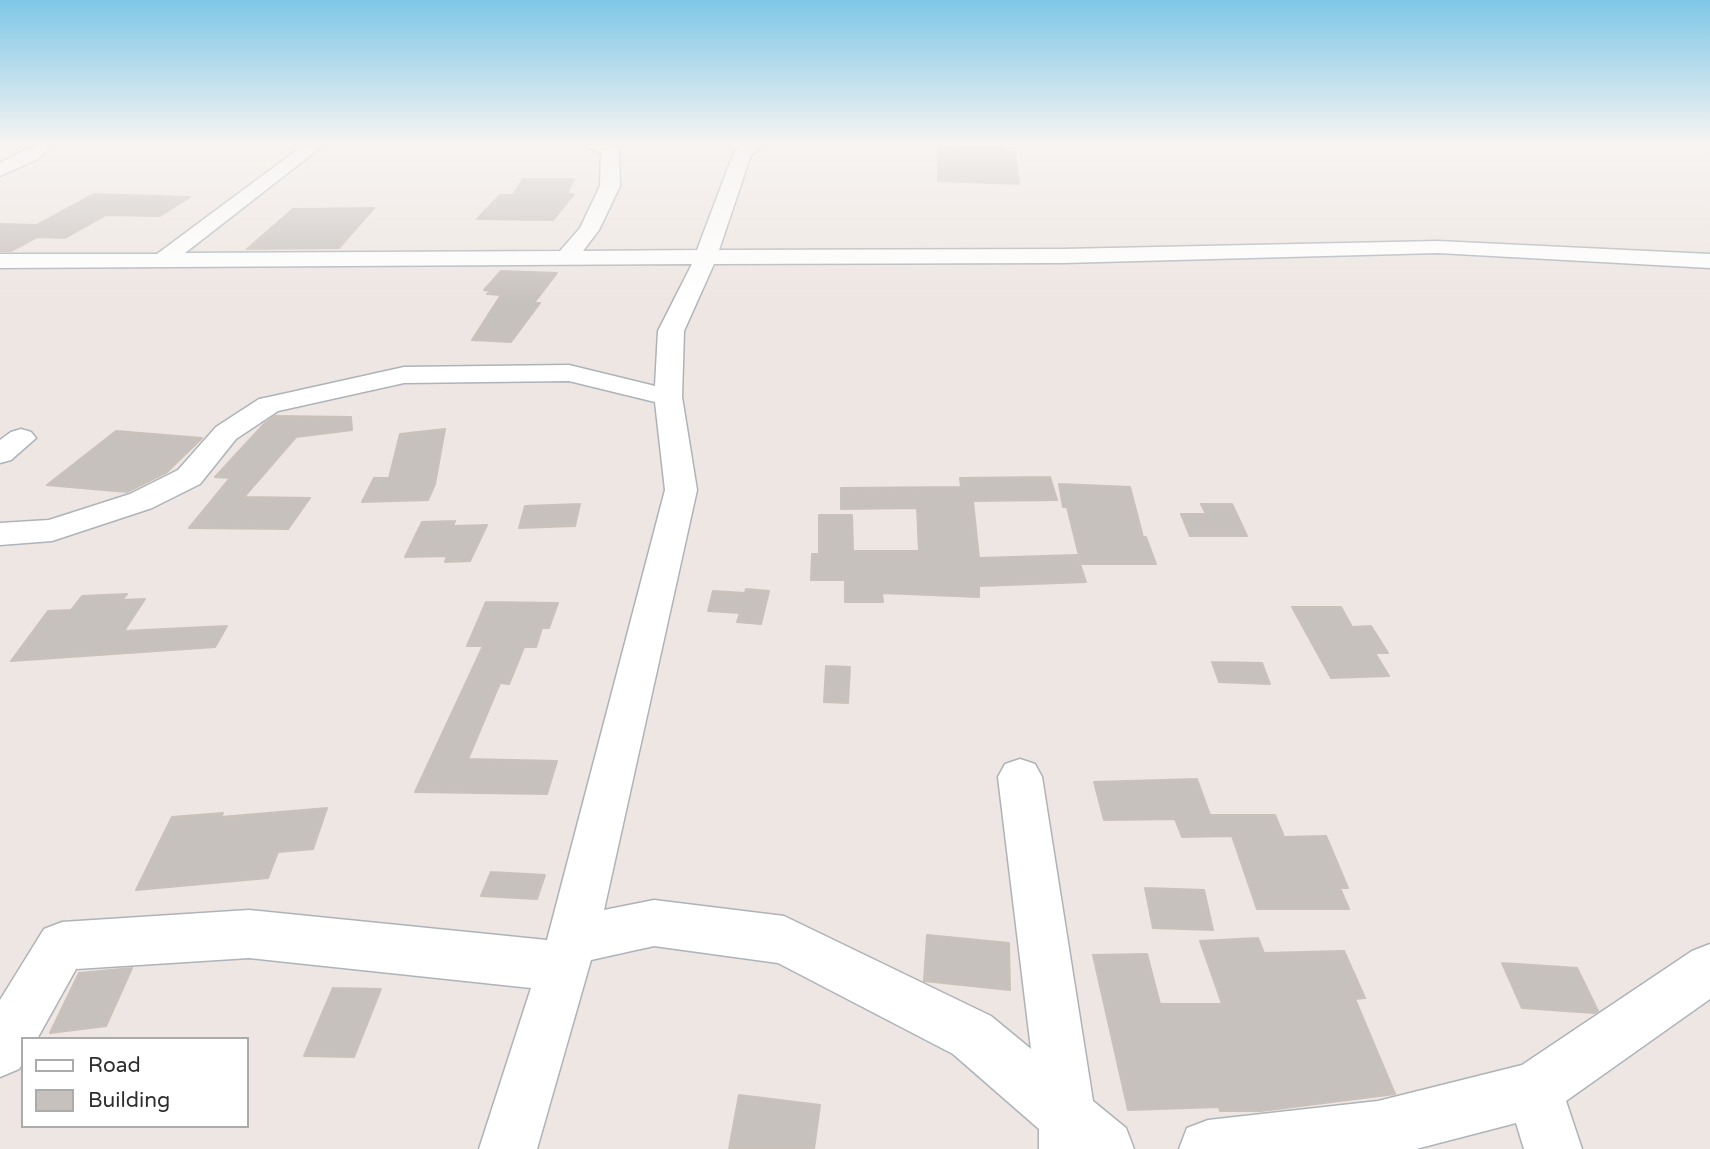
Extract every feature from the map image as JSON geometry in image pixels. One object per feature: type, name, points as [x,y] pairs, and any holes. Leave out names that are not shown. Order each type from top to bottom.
[{"type":"street","points":[[165,258],[245,198]]},
{"type":"street","points":[[566,258],[589,230],[604,198]]},
{"type":"street","points":[[508,1149],[568,953],[681,490],[668,397],[671,331],[706,257],[727,198]]},
{"type":"street","points":[[1,259],[1063,256],[1438,247],[1710,261]]},
{"type":"street","points":[[0,534],[52,530],[141,501],[189,477],[226,433],[269,405],[404,375],[569,373],[668,397]]},
{"type":"street","points":[[0,437],[21,438],[0,454]]},
{"type":"street","points":[[1020,777],[1068,1132]]},
{"type":"street","points":[[0,1050],[62,946],[249,934],[568,953],[654,923],[785,940],[972,1035],[1068,1132],[1105,1149]]},
{"type":"street","points":[[1208,1149],[1378,1130],[1535,1090],[1710,969]]},
{"type":"street","points":[[1535,1090],[1553,1149]]},
{"type":"building","points":[[87,198],[189,198],[160,216],[106,215],[65,238],[37,237],[11,251],[0,251],[0,224],[37,225]]},
{"type":"building","points":[[497,198],[571,198],[553,220],[477,219]]},
{"type":"building","points":[[374,208],[339,248],[247,249],[293,209]]},
{"type":"building","points":[[501,271],[557,273],[534,303],[540,303],[511,342],[472,340],[501,295],[487,294],[491,291],[484,290]]},
{"type":"building","points":[[275,416],[351,417],[352,430],[296,437],[244,497],[310,498],[288,529],[189,528],[230,478],[215,477],[265,423]]},
{"type":"building","points":[[445,429],[435,484],[428,500],[362,502],[374,478],[389,478],[400,434]]},
{"type":"building","points":[[116,431],[202,438],[167,472],[127,492],[47,485]]},
{"type":"building","points":[[1050,477],[1057,500],[973,501],[979,558],[1077,555],[1086,582],[979,586],[979,597],[882,593],[883,602],[845,602],[845,580],[811,580],[812,554],[819,554],[819,515],[852,515],[853,551],[919,551],[917,508],[841,509],[841,488],[961,487],[960,478]]},
{"type":"building","points":[[1059,484],[1130,487],[1143,537],[1146,537],[1156,564],[1081,564],[1067,507],[1063,507]]},
{"type":"building","points":[[580,504],[575,526],[519,528],[525,506]]},
{"type":"building","points":[[1201,504],[1232,504],[1247,536],[1190,536],[1181,514],[1206,514]]},
{"type":"building","points":[[455,521],[453,526],[487,525],[470,561],[445,562],[447,556],[405,557],[422,522]]},
{"type":"building","points":[[746,589],[769,591],[761,624],[737,622],[740,613],[708,611],[713,591],[745,593]]},
{"type":"building","points":[[127,594],[122,600],[145,599],[124,631],[227,626],[215,647],[11,661],[48,611],[71,610],[82,596]]},
{"type":"building","points":[[486,602],[558,603],[549,628],[542,628],[536,647],[524,647],[509,684],[500,683],[468,759],[557,761],[547,794],[415,792],[483,646],[467,646]]},
{"type":"building","points":[[1292,607],[1341,607],[1352,627],[1371,626],[1388,653],[1375,653],[1389,676],[1331,678]]},
{"type":"building","points":[[1212,662],[1262,663],[1270,684],[1219,682]]},
{"type":"building","points":[[826,666],[850,667],[848,703],[824,702]]},
{"type":"building","points":[[1197,779],[1210,815],[1275,815],[1284,837],[1326,836],[1348,888],[1340,888],[1349,909],[1257,909],[1232,836],[1182,837],[1175,819],[1104,820],[1094,782]]},
{"type":"building","points":[[327,808],[313,849],[278,852],[268,878],[136,890],[172,817],[223,813],[221,817]]},
{"type":"building","points":[[491,872],[545,875],[537,899],[481,896]]},
{"type":"building","points":[[1145,888],[1204,890],[1213,930],[1153,928]]},
{"type":"building","points":[[927,935],[1009,943],[1010,990],[924,981]]},
{"type":"building","points":[[1258,938],[1264,953],[1344,951],[1365,998],[1355,999],[1395,1094],[1261,1111],[1220,1111],[1219,1107],[1128,1110],[1093,955],[1147,954],[1160,1004],[1222,1004],[1200,941]]},
{"type":"building","points":[[1502,963],[1577,968],[1598,1011],[1594,1013],[1522,1008]]},
{"type":"building","points":[[132,968],[106,1026],[50,1033],[79,973]]},
{"type":"building","points":[[333,988],[381,989],[354,1057],[304,1056]]},
{"type":"building","points":[[739,1095],[820,1105],[814,1149],[729,1149]]}]
